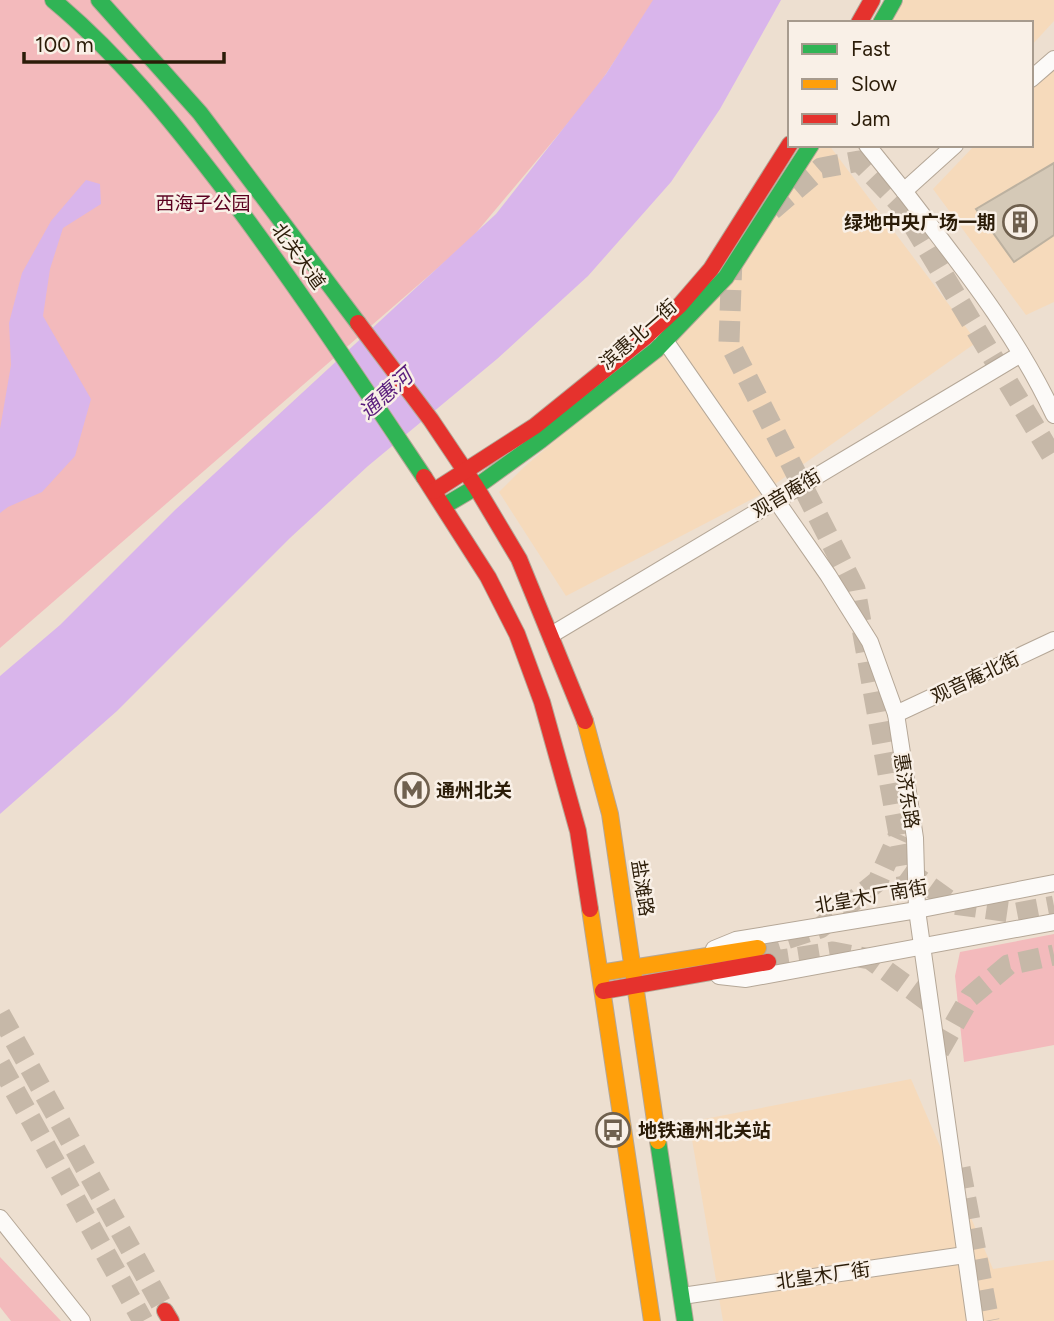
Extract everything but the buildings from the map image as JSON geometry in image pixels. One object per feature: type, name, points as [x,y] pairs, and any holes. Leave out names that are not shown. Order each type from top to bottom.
[{"type":"main road","name":"北关大道","points":[[53,0],[83,25],[173,122],[295,284],[434,491]]},
{"type":"main road","name":"北关大道","points":[[99,0],[200,113],[447,443],[476,487]]},
{"type":"main road","points":[[860,21],[872,0]]},
{"type":"main road","points":[[882,21],[894,0]]},
{"type":"main road","name":"滨惠北一街","points":[[434,491],[535,426],[680,305],[711,269],[788,147]]},
{"type":"main road","name":"滨惠北一街","points":[[444,506],[476,487],[541,440],[666,341],[726,277],[810,147]]},
{"type":"main road","name":"盐滩路","points":[[476,487],[519,559],[590,734],[605,793],[634,967],[685,1321]]},
{"type":"main road","points":[[434,491],[488,577],[517,634],[542,702],[578,831],[652,1321]]},
{"type":"main road","name":"北皇木厂南街","points":[[600,973],[758,948]]},
{"type":"main road","points":[[603,991],[768,962]]},
{"type":"street","points":[[1033,77],[1054,60]]},
{"type":"street","points":[[869,147],[988,300],[1038,380],[1054,415]]},
{"type":"street","points":[[904,191],[953,147]]},
{"type":"street","name":"惠济东路","points":[[656,327],[828,575],[870,642],[895,714],[915,838],[917,910],[975,1321]]},
{"type":"street","name":"观音庵街","points":[[551,635],[1021,354]]},
{"type":"street","name":"观音庵北街","points":[[895,714],[1054,640]]},
{"type":"street","name":"北皇木厂南街","points":[[697,957],[736,940],[917,910],[1054,883]]},
{"type":"street","points":[[699,974],[746,979],[1054,922]]},
{"type":"street","points":[[0,1218],[82,1321]]},
{"type":"street","name":"北皇木厂街","points":[[681,1296],[965,1255]]},
{"type":"shaded area","points":[[904,0],[1054,0],[1054,21],[1033,44],[1033,21],[892,21]]},
{"type":"shaded area","name":"绿地中央广场一期","points":[[1054,62],[1054,302],[1026,315],[933,189],[973,147],[1033,147],[1033,84]]},
{"type":"shaded area","points":[[818,147],[831,147],[977,342],[758,496],[566,596],[499,492],[523,468],[676,337]]},
{"type":"shaded area","points":[[911,1079],[993,1269],[1054,1260],[1054,1321],[723,1321],[689,1122]]},
{"type":"green space","name":"西海子公园","points":[[0,0],[655,0],[594,92],[470,240],[0,648]]},
{"type":"green space","points":[[1054,934],[1054,1045],[964,1062],[955,976],[960,952]]},
{"type":"green space","points":[[0,1257],[61,1321],[11,1321],[0,1307]]},
{"type":"water","name":"通惠河","points":[[653,0],[781,0],[720,109],[671,182],[588,276],[497,359],[368,466],[290,538],[117,711],[0,814],[0,676],[60,625],[175,510],[496,214],[606,74]]},
{"type":"water","points":[[86,180],[100,184],[101,204],[63,228],[50,269],[43,316],[91,399],[75,456],[42,492],[0,513],[0,429],[11,365],[9,323],[22,273],[51,221]]},
{"type":"tunnel","points":[[772,210],[821,168],[859,161],[901,205],[1054,459]]},
{"type":"tunnel","points":[[732,259],[729,342],[855,589],[913,913]]},
{"type":"tunnel","points":[[758,948],[820,928],[878,881],[899,834]]},
{"type":"tunnel","points":[[905,869],[954,904],[1017,913],[1054,906]]},
{"type":"tunnel","points":[[768,962],[833,952],[870,959],[929,1002]]},
{"type":"tunnel","points":[[939,1051],[970,997],[1008,965],[1054,955]]},
{"type":"tunnel","points":[[0,1014],[165,1311]]},
{"type":"tunnel","points":[[0,1064],[143,1321]]},
{"type":"tunnel","points":[[960,1168],[989,1321]]},
{"type":"traffic: fast","points":[[53,0],[122,66],[204,164],[301,295],[424,477]]},
{"type":"traffic: fast","points":[[99,0],[200,113],[358,323]]},
{"type":"traffic: fast","points":[[882,21],[894,0]]},
{"type":"traffic: fast","points":[[444,506],[476,487],[541,440],[656,350],[726,277],[810,147]]},
{"type":"traffic: fast","points":[[658,1141],[685,1321]]},
{"type":"traffic: slow","points":[[585,721],[610,814],[658,1141]]},
{"type":"traffic: slow","points":[[590,909],[652,1321]]},
{"type":"traffic: slow","points":[[600,973],[758,948]]},
{"type":"traffic: jam","points":[[860,21],[872,0]]},
{"type":"traffic: jam","points":[[434,491],[535,426],[644,338],[680,305],[711,269],[788,147]]},
{"type":"traffic: jam","points":[[358,323],[431,420],[476,487],[519,559],[585,721]]},
{"type":"traffic: jam","points":[[424,477],[488,577],[517,634],[542,702],[578,831],[590,909]]},
{"type":"traffic: jam","points":[[603,991],[768,962]]},
{"type":"traffic: jam","points":[[165,1311],[171,1321]]},
{"type":"place","name":"绿地中央广场一期","points":[[1020,222]]},
{"type":"place","name":"通州北关","points":[[412,790]]},
{"type":"place","name":"地铁通州北关站","points":[[613,1130]]}]
